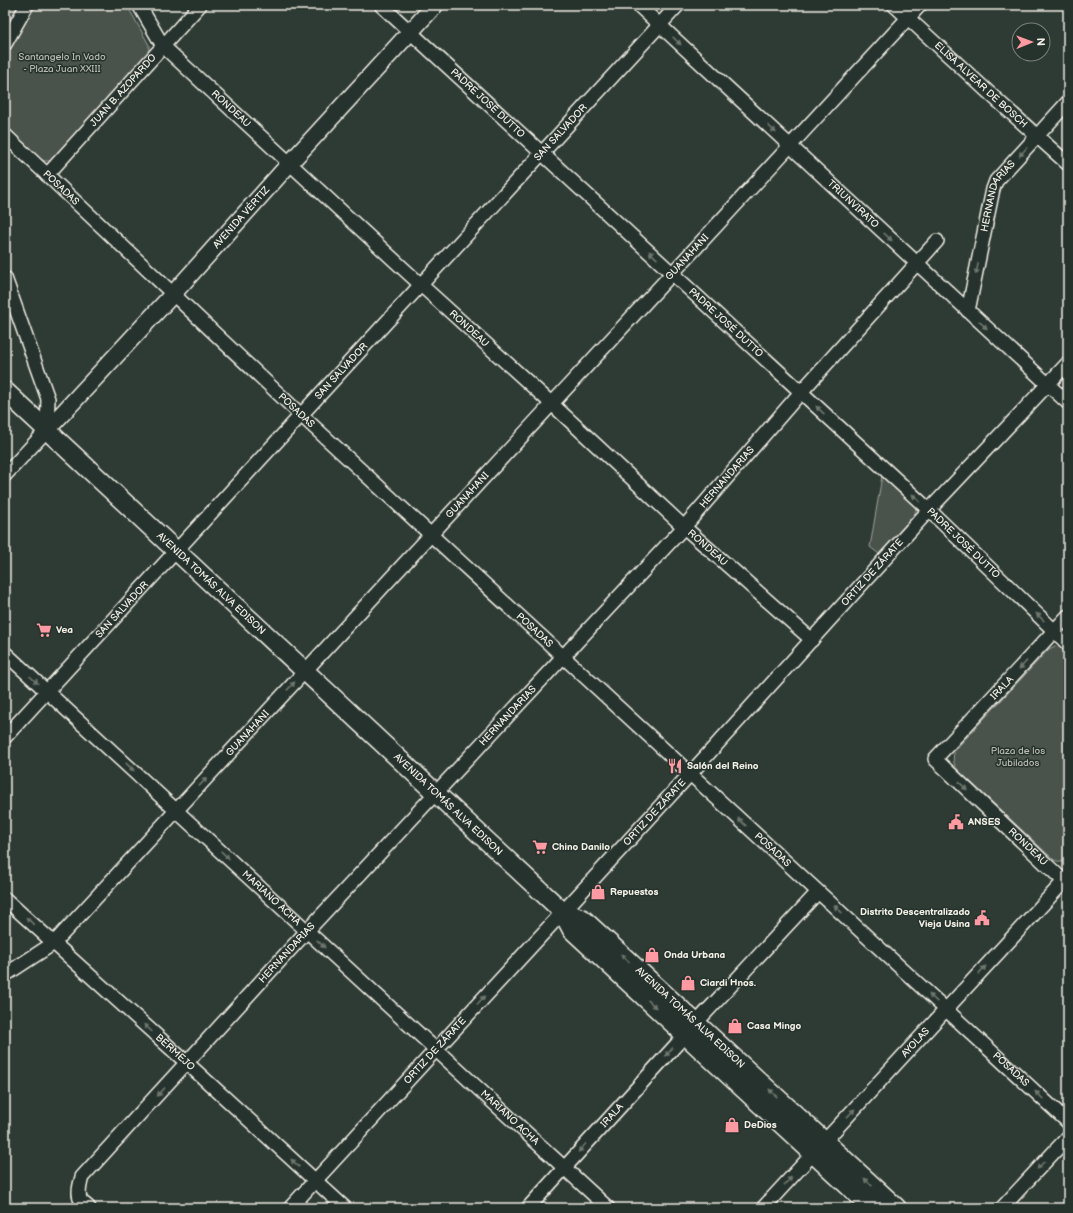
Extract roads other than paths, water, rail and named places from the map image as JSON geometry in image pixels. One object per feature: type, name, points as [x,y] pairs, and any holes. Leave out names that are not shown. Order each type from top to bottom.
[{"type":"main road","name":"AVENIDA TOMÁS ALVA EDISON","points":[[5,391],[562,911],[572,930],[690,1029],[819,1148],[897,1208]]},
{"type":"main road","name":"AVENIDA TOMÁS ALVA EDISON","points":[[562,911],[583,919],[690,1029]]},
{"type":"main road","name":"AVENIDA TOMÁS ALVA EDISON","points":[[819,1148],[872,1208]]},
{"type":"street","points":[[5,44],[27,5]]},
{"type":"street","name":"RONDEAU","points":[[139,5],[163,46],[684,527],[812,640]]},
{"type":"street","name":"JUAN B. AZOPARDO","points":[[47,175],[200,5]]},
{"type":"street","name":"PADRE JOSÉ DUTTO","points":[[381,5],[929,510],[1068,644]]},
{"type":"street","name":"AVENIDA VÉRTIZ","points":[[47,430],[173,294],[434,5]]},
{"type":"street","name":"TRIUNVIRATO","points":[[638,5],[1068,403]]},
{"type":"street","name":"SAN SALVADOR","points":[[5,737],[678,5]]},
{"type":"street","name":"ELISA ALVEAR DE BOSCH","points":[[894,5],[987,92],[1068,164]]},
{"type":"street","name":"GUANAHANI","points":[[5,975],[54,943],[920,5]]},
{"type":"street","name":"HERNANDARIAS","points":[[968,311],[993,189],[996,181],[1068,102]]},
{"type":"street","name":"POSADAS","points":[[5,135],[301,415],[1068,1122]]},
{"type":"street","name":"HERNANDARIAS","points":[[89,1208],[81,1200],[79,1189],[82,1177],[307,931],[684,527],[801,392],[937,241]]},
{"type":"street","points":[[5,278],[48,399],[47,430],[5,475]]},
{"type":"street","name":"ORTIZ DE ZÁRATE","points":[[290,1208],[562,911],[690,774],[929,510],[1068,363]]},
{"type":"street","name":"IRALA","points":[[935,760],[1068,616]]},
{"type":"street","name":"MARIANO ACHA","points":[[5,653],[608,1208]]},
{"type":"street","name":"RONDEAU","points":[[935,760],[1067,881]]},
{"type":"street","name":"AYOLAS","points":[[763,1208],[946,1009],[1067,881]]},
{"type":"street","name":"IRALA","points":[[528,1208],[690,1029],[818,892]]},
{"type":"street","name":"BERMEJO","points":[[5,898],[345,1208]]},
{"type":"street","points":[[1002,1208],[1068,1136]]},
{"type":"place","name":"Vea","points":[[44,630]]},
{"type":"place","name":"Salón del Reino","points":[[675,766]]},
{"type":"place","name":"ANSES","points":[[956,822]]},
{"type":"place","name":"Chino Danilo","points":[[540,847]]},
{"type":"place","name":"Repuestos","points":[[598,892]]},
{"type":"place","name":"Distrito Descentralizado Vieja Usina","points":[[982,918]]},
{"type":"place","name":"Onda Urbana","points":[[652,955]]},
{"type":"place","name":"Ciardi Hnos.","points":[[688,983]]},
{"type":"place","name":"Casa Mingo","points":[[735,1026]]},
{"type":"place","name":"DeDios","points":[[732,1125]]},
{"type":"park label","name":"Santangelo In Vado - Plaza Juan XXIII","points":[[62,62]]},
{"type":"park label","name":"Plaza de los Jubilados","points":[[1018,756]]}]
